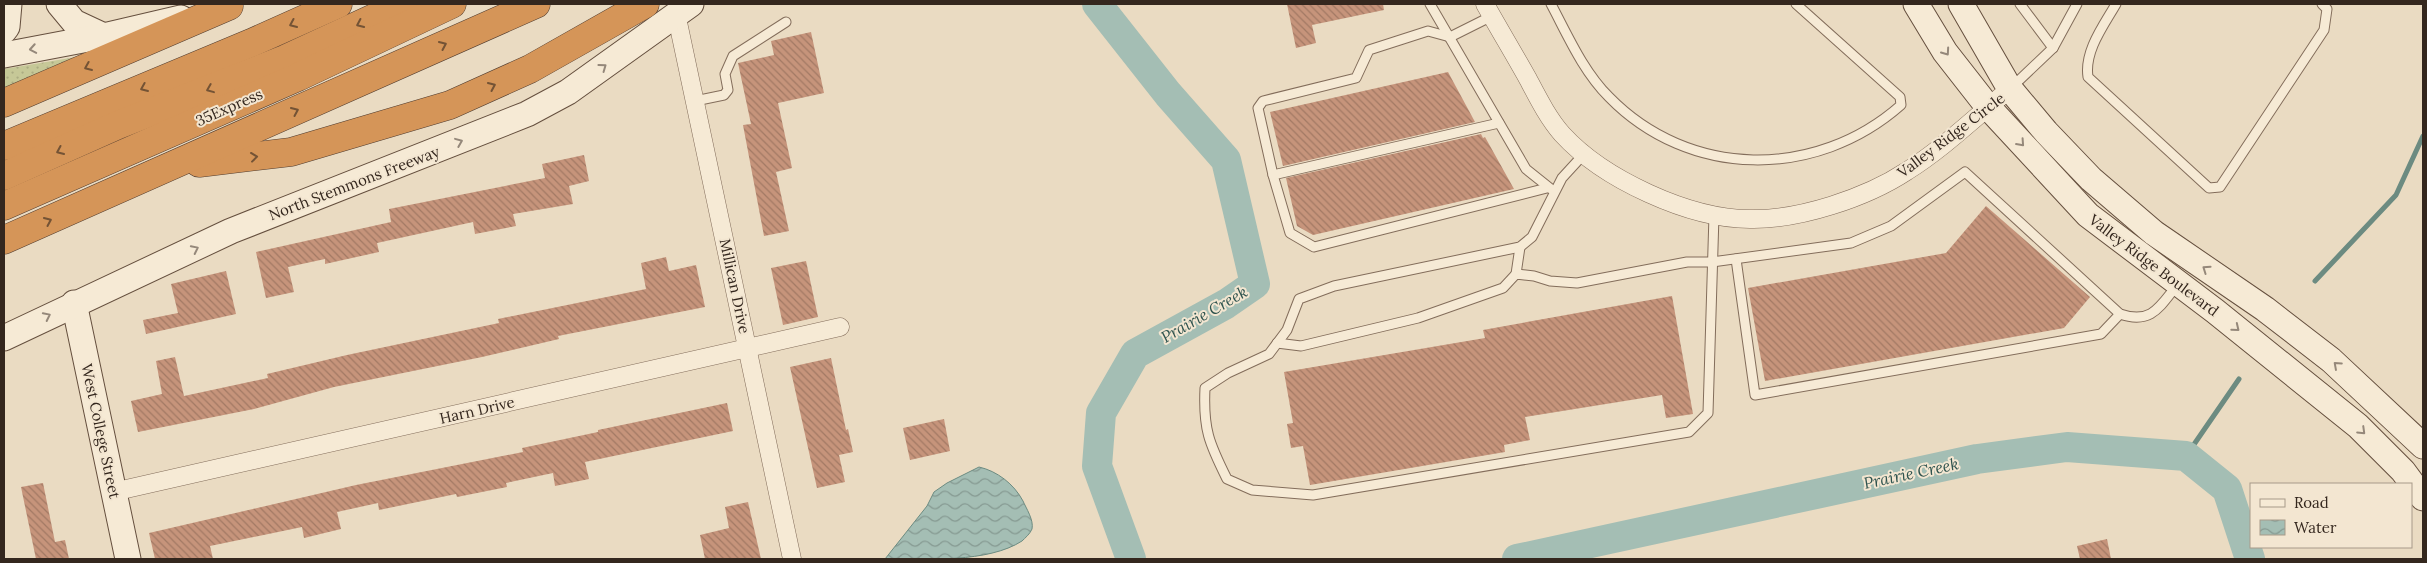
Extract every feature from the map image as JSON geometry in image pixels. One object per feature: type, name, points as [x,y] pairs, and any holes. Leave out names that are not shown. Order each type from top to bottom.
[{"type":"highway","points":[[4,146],[251,43],[338,4]]},
{"type":"highway","points":[[4,176],[118,125],[285,59],[404,4]]},
{"type":"highway","name":"35Express","points":[[4,206],[298,77],[452,4]]},
{"type":"highway","points":[[4,240],[536,4]]},
{"type":"highway","points":[[170,167],[291,152],[450,105],[530,69],[645,4]]},
{"type":"highway","points":[[4,103],[232,5]]},
{"type":"main road","points":[[4,31],[7,26],[9,4]]},
{"type":"main road","points":[[59,4],[74,22],[104,36]]},
{"type":"main road","name":"Valley Ridge Boulevard","points":[[1916,4],[1945,52],[1988,107],[2088,216],[2178,284],[2358,426],[2403,471],[2412,483]]},
{"type":"main road","name":"Valley Ridge Boulevard","points":[[1961,4],[2010,89],[2046,132],[2091,179],[2154,233],[2265,309],[2331,360],[2423,446]]},
{"type":"main road","points":[[4,55],[104,36],[232,5]]},
{"type":"main road","name":"North Stemmons Freeway","points":[[4,338],[74,303],[273,214],[527,114],[568,92],[683,9]]},
{"type":"main road","name":"West College Street","points":[[74,303],[128,559]]},
{"type":"main road","name":"Valley Ridge Boulevard","points":[[2412,483],[2423,498]]},
{"type":"street","name":"Millican Drive","points":[[683,9],[695,101],[749,348],[792,559]]},
{"type":"street","name":"Valley Ridge Circle","points":[[1489,10],[1544,109],[1562,133],[1584,154],[1618,178],[1667,202],[1714,214],[1750,220],[1801,214],[1850,200],[1906,172],[2010,89]]},
{"type":"street","name":"Harn Drive","points":[[113,492],[840,327]]},
{"type":"lane","points":[[1430,4],[1526,169],[1552,189]]},
{"type":"lane","points":[[1551,4],[1577,53],[1590,72],[1608,96],[1631,118],[1667,141],[1694,152],[1753,160],[1807,155],[1832,147],[1885,119],[1901,105],[1900,97],[1796,4]]},
{"type":"lane","points":[[2020,4],[2053,48]]},
{"type":"lane","points":[[2010,89],[2053,48],[2077,4]]},
{"type":"lane","points":[[2116,4],[2094,44],[2086,67],[2088,77],[2209,188],[2220,187],[2311,52],[2324,30],[2327,9],[2322,4]]},
{"type":"lane","points":[[1489,10],[1450,37],[1428,31],[1369,50],[1356,78],[1263,101],[1258,108],[1273,176],[1290,233],[1314,247],[1552,189]]},
{"type":"lane","points":[[695,101],[724,95],[728,90],[725,74],[733,56],[786,22]]},
{"type":"lane","points":[[1273,176],[1499,123]]},
{"type":"lane","points":[[1584,154],[1552,189],[1532,237],[1520,246],[1334,286],[1299,299],[1287,330],[1269,354],[1228,373],[1205,388],[1204,418],[1211,445],[1226,479],[1252,490],[1313,496],[1689,432],[1708,412],[1714,214]]},
{"type":"lane","points":[[1516,274],[1534,276],[1550,281],[1577,283],[1687,262],[1712,262],[1851,243],[1891,226],[1964,172],[2120,314],[2136,318],[2152,315],[2178,284]]},
{"type":"lane","points":[[1277,343],[1301,346],[1418,318],[1503,288],[1516,274],[1520,246]]},
{"type":"lane","points":[[1736,259],[1755,395],[2101,334],[2120,314]]},
{"type":"green space","points":[[76,57],[4,88],[4,69]]},
{"type":"water","points":[[979,467],[998,475],[1010,484],[1023,501],[1032,522],[1032,529],[1022,541],[1008,548],[975,556],[937,559],[885,559],[927,506],[934,492],[947,483]]},
{"type":"building","points":[[1287,4],[1383,4],[1384,10],[1312,25],[1316,43],[1296,48]]},
{"type":"building","points":[[811,32],[824,93],[778,103],[792,168],[776,172],[789,231],[764,236],[743,125],[751,124],[738,63],[774,55],[771,41]]},
{"type":"building","points":[[1448,72],[1475,122],[1283,166],[1270,112]]},
{"type":"building","points":[[1481,134],[1483,138],[1485,137],[1514,189],[1313,235],[1297,226],[1286,178]]},
{"type":"building","points":[[584,155],[589,181],[569,186],[573,204],[513,214],[516,226],[475,234],[473,222],[377,243],[379,252],[325,264],[325,259],[288,267],[294,292],[266,298],[256,252],[391,222],[389,209],[545,178],[542,164]]},
{"type":"building","points":[[1986,206],[2090,297],[2064,328],[1765,381],[1748,288],[1946,253]]},
{"type":"building","points":[[666,257],[669,271],[696,265],[705,307],[558,336],[559,339],[482,357],[334,387],[254,409],[138,432],[131,401],[162,394],[156,361],[175,357],[184,396],[268,378],[267,374],[347,355],[499,323],[498,319],[646,289],[641,263]]},
{"type":"building","points":[[806,261],[818,317],[783,325],[771,268]]},
{"type":"building","points":[[226,271],[236,314],[146,334],[143,320],[178,313],[171,284]]},
{"type":"building","points":[[1672,296],[1693,414],[1666,418],[1662,395],[1525,417],[1530,440],[1504,445],[1505,452],[1310,485],[1303,446],[1291,448],[1287,424],[1293,423],[1284,372],[1485,338],[1483,330]]},
{"type":"building","points":[[831,358],[846,430],[848,429],[853,452],[839,455],[845,482],[817,488],[790,367]]},
{"type":"building","points":[[727,403],[733,431],[585,462],[589,479],[555,486],[553,473],[506,483],[507,487],[457,497],[456,494],[379,510],[378,503],[337,512],[341,529],[304,538],[302,527],[210,546],[213,559],[155,559],[149,533],[356,485],[523,452],[522,448]]},
{"type":"building","points":[[944,419],[950,451],[910,460],[903,428]]},
{"type":"building","points":[[43,483],[55,542],[65,540],[69,559],[36,559],[21,487]]},
{"type":"building","points":[[748,502],[761,559],[705,559],[700,535],[729,528],[725,507]]},
{"type":"building","points":[[2107,539],[2111,559],[2080,559],[2077,546]]},
{"type":"waterway","name":"Prairie Creek","points":[[1097,4],[1168,94],[1226,160],[1255,284],[1226,304],[1135,354],[1101,413],[1097,466],[1131,559]]},
{"type":"waterway","points":[[2315,281],[2396,195],[2423,136]]},
{"type":"waterway","points":[[2186,456],[2239,379]]},
{"type":"waterway","name":"Prairie Creek","points":[[1517,559],[1977,459],[2067,447],[2186,456],[2227,489],[2250,559]]}]
